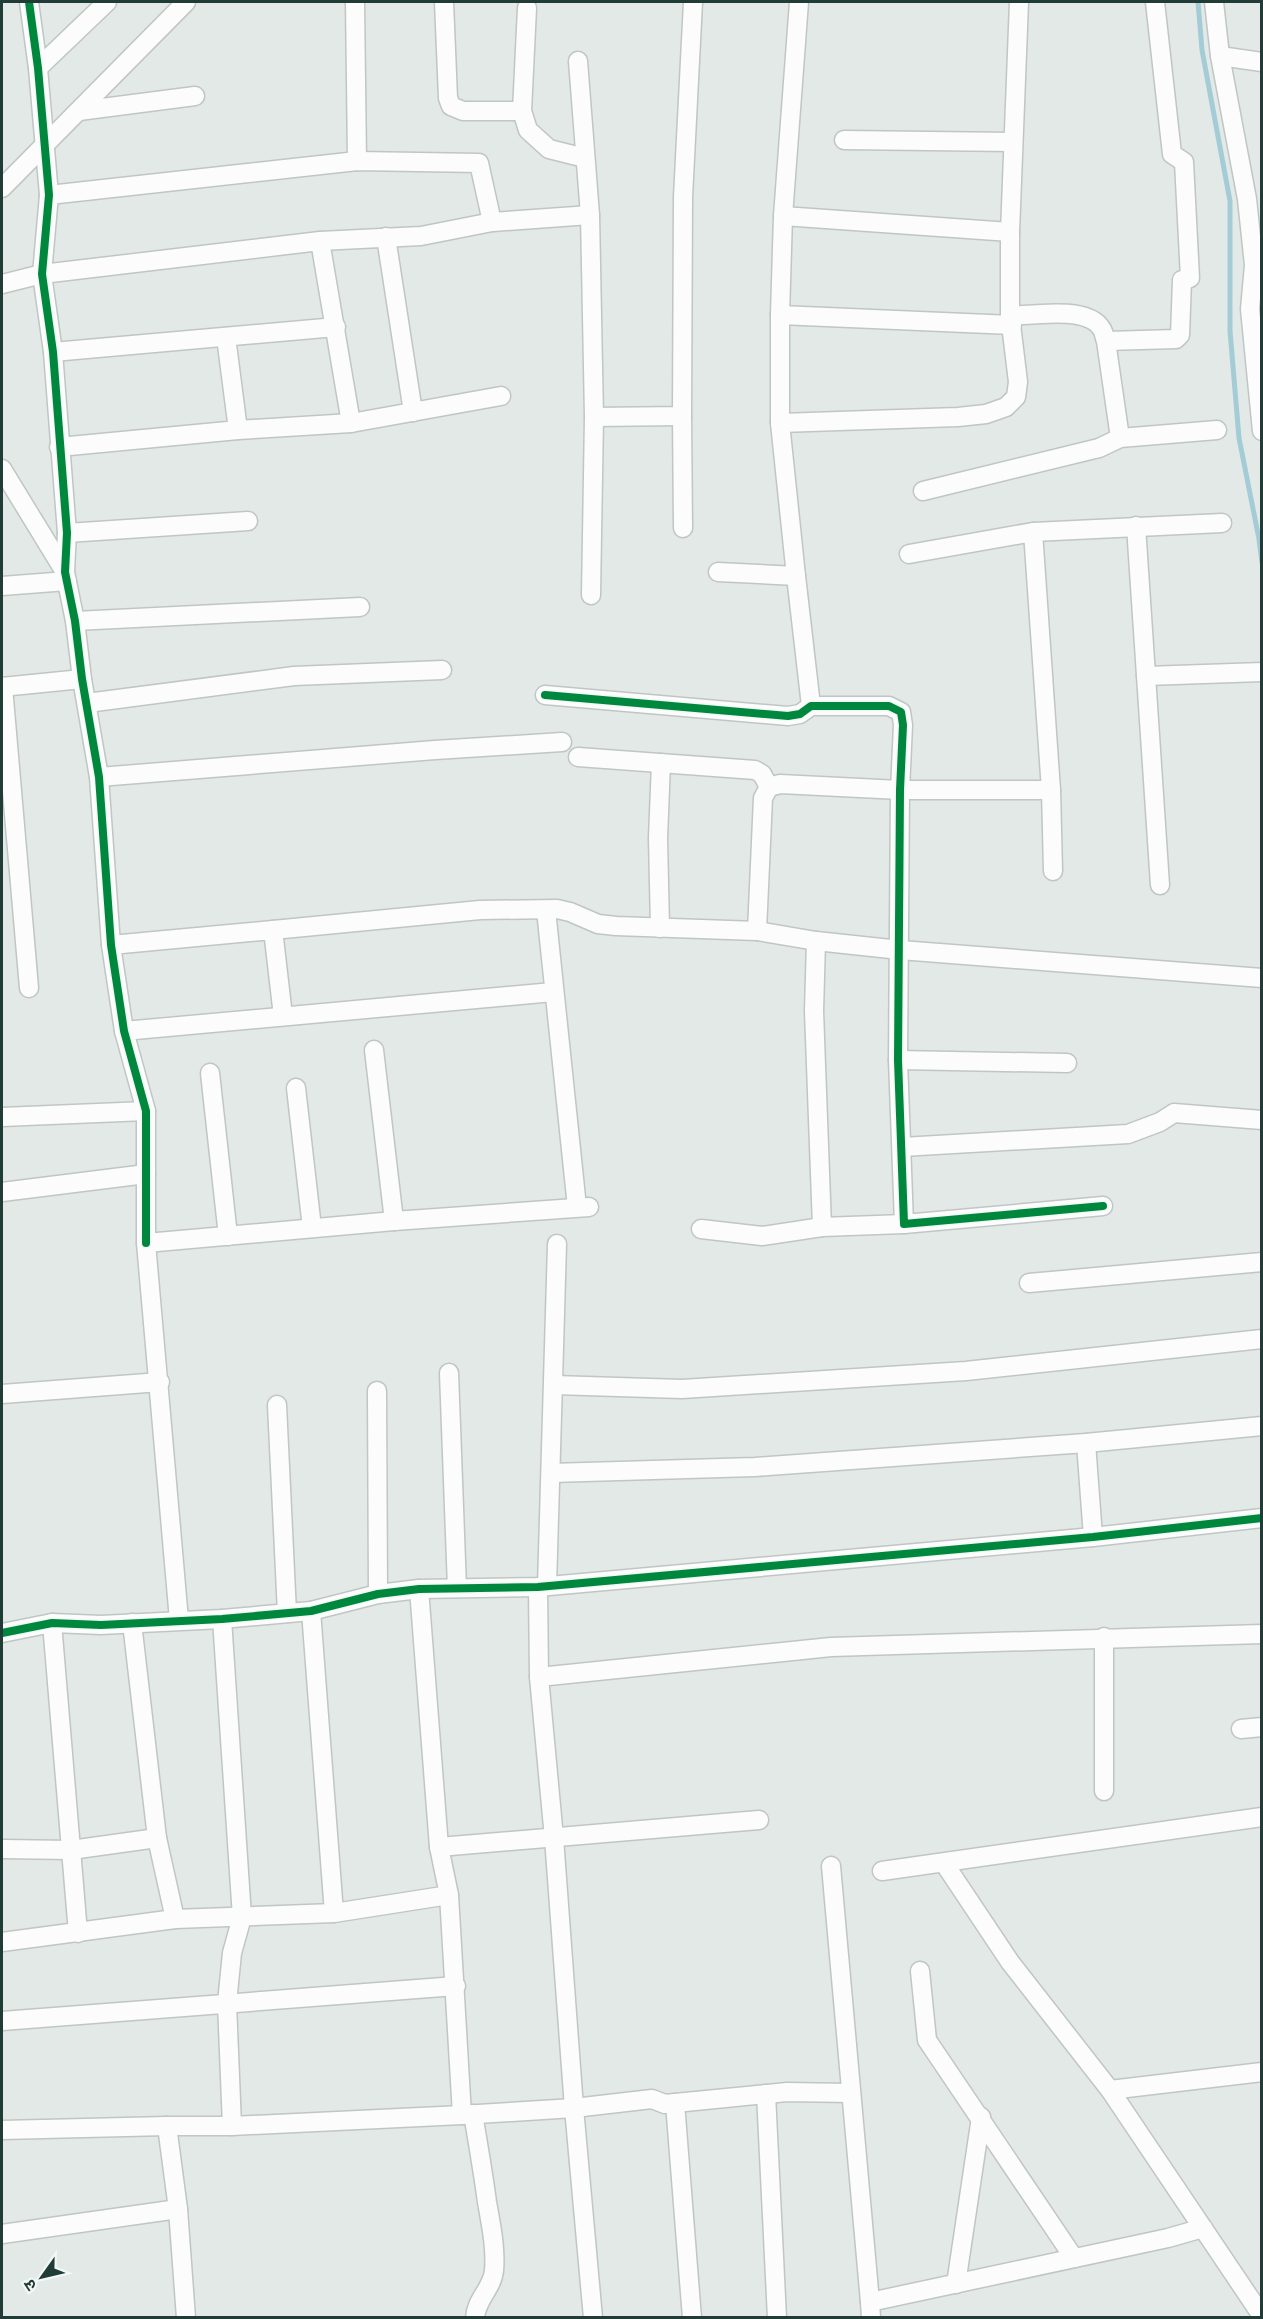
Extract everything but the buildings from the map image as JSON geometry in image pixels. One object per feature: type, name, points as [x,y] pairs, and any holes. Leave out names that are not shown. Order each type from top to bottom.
[{"type":"street","points":[[29,2],[38,68],[49,195],[42,274],[53,352],[67,532],[66,577],[99,777],[111,945],[124,1031],[146,1111],[146,1243],[160,1382],[179,1620]]},
{"type":"street","points":[[38,68],[107,2]]},
{"type":"street","points":[[2,188],[186,2]]},
{"type":"street","points":[[355,2],[357,161]]},
{"type":"street","points":[[444,2],[448,98],[451,106],[463,111],[522,111]]},
{"type":"street","points":[[683,528],[683,197],[693,2]]},
{"type":"street","points":[[799,2],[783,216],[780,423],[811,706]]},
{"type":"street","points":[[780,423],[986,414],[1006,407],[1016,397],[1018,382],[1011,321],[1010,232],[1019,2]]},
{"type":"street","points":[[1106,341],[1176,339],[1180,334],[1182,280],[1190,278],[1184,162],[1172,154],[1155,2]]},
{"type":"street","points":[[1214,2],[1220,56],[1247,199],[1254,265],[1262,430]]},
{"type":"street","points":[[527,8],[522,111],[528,130],[549,149],[585,158]]},
{"type":"street","points":[[1220,56],[1262,62]]},
{"type":"street","points":[[578,61],[590,215],[594,417],[591,595]]},
{"type":"street","points":[[79,111],[195,96]]},
{"type":"street","points":[[844,140],[1013,142]]},
{"type":"street","points":[[49,195],[357,161],[479,164],[492,222]]},
{"type":"street","points":[[2,284],[42,274],[320,241],[421,236],[492,222],[590,215]]},
{"type":"street","points":[[783,216],[1010,232]]},
{"type":"street","points":[[386,237],[413,412]]},
{"type":"street","points":[[320,241],[351,423]]},
{"type":"street","points":[[780,315],[1011,321],[1077,314],[1092,320],[1101,327],[1106,341],[1120,438]]},
{"type":"street","points":[[53,352],[336,327]]},
{"type":"street","points":[[226,337],[238,430]]},
{"type":"street","points":[[59,447],[238,430],[351,423],[501,396]]},
{"type":"street","points":[[594,417],[682,416]]},
{"type":"street","points":[[923,492],[1099,448],[1120,438],[1217,430]]},
{"type":"street","points":[[2,469],[66,577]]},
{"type":"street","points":[[67,532],[248,521]]},
{"type":"street","points":[[909,554],[1033,532],[1222,523]]},
{"type":"street","points":[[1136,526],[1160,885]]},
{"type":"street","points":[[1033,532],[1051,790],[1053,871]]},
{"type":"street","points":[[718,572],[796,576]]},
{"type":"street","points":[[2,586],[66,577]]},
{"type":"street","points":[[75,621],[360,607]]},
{"type":"street","points":[[87,703],[294,676],[442,670]]},
{"type":"street","points":[[1146,676],[1262,672]]},
{"type":"street","points":[[29,988],[2,687],[82,679]]},
{"type":"street","points":[[545,695],[788,716],[800,714],[811,706],[889,706],[901,712],[903,725],[900,790],[898,1060],[904,1224]]},
{"type":"street","points":[[99,777],[562,742]]},
{"type":"street","points":[[578,757],[755,770],[762,774],[769,787]]},
{"type":"street","points":[[660,928],[658,838],[661,763]]},
{"type":"street","points":[[757,931],[763,798],[769,787],[780,784],[900,790],[1051,790]]},
{"type":"street","points":[[111,945],[480,910],[546,910],[570,912],[598,924],[757,931],[816,941],[900,950],[1262,978]]},
{"type":"street","points":[[146,1243],[583,1207],[553,992],[546,910]]},
{"type":"street","points":[[273,930],[283,1016]]},
{"type":"street","points":[[816,941],[814,1011],[822,1227]]},
{"type":"street","points":[[124,1031],[553,992]]},
{"type":"street","points":[[374,1050],[394,1221]]},
{"type":"street","points":[[898,1060],[1067,1063]]},
{"type":"street","points":[[210,1073],[228,1236]]},
{"type":"street","points":[[296,1088],[312,1228]]},
{"type":"street","points":[[2,1117],[146,1111]]},
{"type":"street","points":[[902,1147],[1128,1134],[1160,1122],[1174,1113],[1262,1120]]},
{"type":"street","points":[[2,1192],[146,1174]]},
{"type":"street","points":[[701,1230],[762,1236],[822,1227],[904,1224],[1103,1206]]},
{"type":"street","points":[[557,1244],[551,1473],[538,1677],[554,1838],[574,2108],[593,2318]]},
{"type":"street","points":[[1029,1283],[1262,1262]]},
{"type":"street","points":[[554,1385],[682,1389],[966,1371],[1262,1339]]},
{"type":"street","points":[[450,1373],[457,1588]]},
{"type":"street","points":[[2,1394],[160,1382]]},
{"type":"street","points":[[377,1391],[378,1594]]},
{"type":"street","points":[[277,1404],[287,1613]]},
{"type":"street","points":[[551,1473],[755,1467],[1086,1443],[1262,1426]]},
{"type":"street","points":[[1086,1443],[1094,1537]]},
{"type":"street","points":[[2,1633],[52,1623],[101,1625],[222,1619],[311,1611],[378,1594],[419,1589],[542,1587],[1094,1537],[1262,1518]]},
{"type":"street","points":[[419,1589],[439,1847],[449,1895],[467,2114],[494,2243],[494,2271],[491,2284],[480,2300],[475,2311],[475,2318]]},
{"type":"street","points":[[311,1611],[334,1913]]},
{"type":"street","points":[[222,1619],[242,1917],[232,1953],[227,2003],[232,2126]]},
{"type":"street","points":[[52,1623],[78,1933]]},
{"type":"street","points":[[132,1623],[157,1838],[175,1919]]},
{"type":"street","points":[[538,1677],[831,1647],[1262,1634]]},
{"type":"street","points":[[1104,1637],[1104,1791]]},
{"type":"street","points":[[1241,1729],[1262,1727]]},
{"type":"street","points":[[882,1871],[1262,1817]]},
{"type":"street","points":[[439,1847],[759,1820]]},
{"type":"street","points":[[2,1849],[71,1850],[157,1838]]},
{"type":"street","points":[[944,1863],[1010,1962],[1110,2090],[1262,2316]]},
{"type":"street","points":[[831,1866],[871,2310],[956,2284],[1203,2228]]},
{"type":"street","points":[[2,1942],[175,1919],[334,1913],[449,1895]]},
{"type":"street","points":[[920,1971],[927,2040],[1074,2258]]},
{"type":"street","points":[[2,2021],[456,1986]]},
{"type":"street","points":[[1110,2090],[1262,2072]]},
{"type":"street","points":[[2,2130],[232,2126],[574,2108],[652,2098],[665,2104],[787,2092],[851,2092]]},
{"type":"street","points":[[766,2094],[777,2318]]},
{"type":"street","points":[[675,2103],[692,2318]]},
{"type":"street","points":[[956,2284],[981,2117]]},
{"type":"street","points":[[167,2126],[178,2209],[186,2318]]},
{"type":"street","points":[[2,2234],[178,2209]]},
{"type":"waterway","points":[[1198,2],[1202,50],[1230,201],[1230,331],[1239,438],[1262,563]]},
{"type":"cycle path","points":[[29,2],[38,68],[49,195],[42,274],[53,352],[67,533],[65,572],[75,621],[82,679],[99,777],[111,945],[124,1031],[146,1111],[146,1243]]},
{"type":"cycle path","points":[[545,695],[788,716],[800,714],[811,706],[889,706],[901,712],[903,725],[900,790],[898,1060],[904,1224],[1103,1206]]},
{"type":"cycle path","points":[[2,1633],[52,1623],[101,1625],[222,1619],[311,1611],[378,1594],[419,1589],[538,1587],[1093,1537],[1262,1518]]}]
